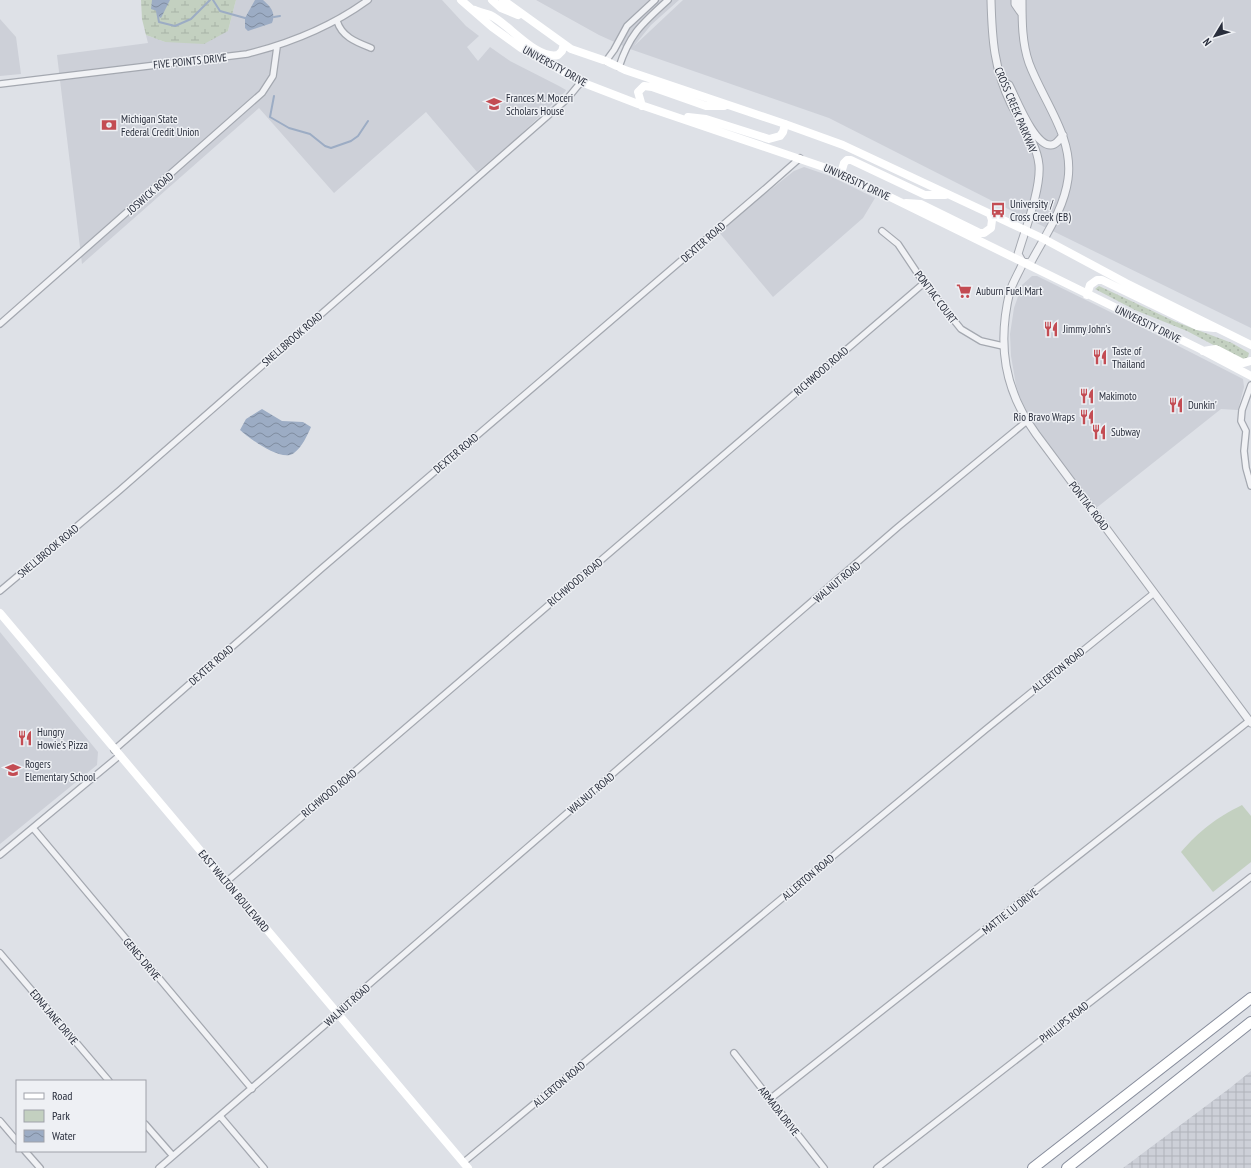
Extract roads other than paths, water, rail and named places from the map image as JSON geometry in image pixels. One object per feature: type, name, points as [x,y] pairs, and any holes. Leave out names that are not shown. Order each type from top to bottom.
[{"type":"highway","points":[[1033,1168],[1251,998]]},
{"type":"highway","points":[[1067,1168],[1251,1022]]},
{"type":"main road","name":"UNIVERSITY DRIVE","points":[[461,0],[521,48],[581,82],[642,106],[841,173],[1251,376]]},
{"type":"main road","points":[[492,0],[502,8],[529,20]]},
{"type":"main road","name":"UNIVERSITY DRIVE","points":[[503,0],[571,49],[843,145],[1044,239],[1126,283],[1251,345]]},
{"type":"main road","points":[[472,10],[491,15],[522,39],[545,54],[558,55],[562,51],[564,44]]},
{"type":"main road","points":[[642,106],[638,92],[644,86],[652,87],[706,106],[733,106]]},
{"type":"main road","points":[[672,115],[706,119],[768,138],[780,136],[785,124]]},
{"type":"main road","points":[[841,173],[844,163],[847,160],[851,160],[925,195],[948,195]]},
{"type":"main road","points":[[902,203],[921,204],[980,233],[984,233],[991,228],[992,220],[990,214]]},
{"type":"main road","points":[[1087,295],[1090,285],[1097,280],[1102,280],[1197,326],[1219,328]]},
{"type":"main road","points":[[1203,351],[1216,349],[1243,363],[1251,361]]},
{"type":"main road","name":"EAST WALTON BOULEVARD","points":[[0,613],[466,1165]]},
{"type":"street","name":"FIVE POINTS DRIVE","points":[[0,84],[231,57],[277,47],[309,35],[337,21],[368,0]]},
{"type":"street","points":[[606,61],[614,50],[627,26],[655,0]]},
{"type":"street","points":[[619,67],[628,42],[634,32],[668,0]]},
{"type":"street","name":"CROSS CREEK PARKWAY","points":[[991,0],[995,61],[1011,103],[1033,143],[1039,164],[1038,181],[1018,254],[1023,263]]},
{"type":"street","points":[[1015,0],[1015,4],[1022,14]]},
{"type":"street","points":[[1022,0],[1023,35],[1028,62],[1038,86],[1063,135],[1068,157],[1068,179],[1062,200],[1044,239],[1031,262],[1023,263]]},
{"type":"street","points":[[337,21],[346,36],[371,48]]},
{"type":"street","name":"JOSWICK ROAD","points":[[0,324],[262,93],[273,76],[277,47]]},
{"type":"street","points":[[1002,81],[1009,85],[1035,136],[1043,144],[1051,145],[1056,143],[1063,135]]},
{"type":"street","name":"SNELLBROOK ROAD","points":[[0,591],[120,490],[567,99],[581,82]]},
{"type":"street","name":"DEXTER ROAD","points":[[0,855],[33,828],[117,753],[305,582],[800,158]]},
{"type":"street","name":"PONTIAC COURT","points":[[882,231],[898,244],[924,283],[961,329],[981,341],[1003,346]]},
{"type":"street","name":"PONTIAC ROAD","points":[[1023,263],[1011,290],[1003,346],[1010,384],[1015,399],[1027,421],[1250,722]]},
{"type":"street","name":"RICHWOOD ROAD","points":[[226,882],[924,283]]},
{"type":"street","points":[[1251,385],[1242,410],[1241,421],[1248,430],[1244,451],[1246,468],[1251,486]]},
{"type":"street","name":"WALNUT ROAD","points":[[159,1168],[252,1089],[326,1024],[337,1012],[898,527],[1027,421]]},
{"type":"street","name":"ALLERTON ROAD","points":[[466,1165],[985,730],[1154,593]]},
{"type":"street","name":"MATTIE LU DRIVE","points":[[770,1099],[1250,722]]},
{"type":"street","name":"GENES DRIVE","points":[[33,828],[252,1089]]},
{"type":"street","name":"PHILLIPS ROAD","points":[[877,1168],[1251,877]]},
{"type":"street","name":"EDNA JANE DRIVE","points":[[0,953],[108,1080]]},
{"type":"street","name":"ARMADA DRIVE","points":[[734,1053],[824,1168]]},
{"type":"street","points":[[220,1116],[264,1168]]},
{"type":"street","points":[[0,1121],[16,1140]]},
{"type":"street","points":[[146,1125],[173,1156]]},
{"type":"street","points":[[26,1152],[40,1168]]},
{"type":"water","points":[[152,0],[170,0],[161,18],[159,17],[157,11],[151,9]]},
{"type":"water","points":[[255,0],[263,0],[268,5],[272,10],[273,19],[272,23],[248,31],[245,28],[245,18]]},
{"type":"water","points":[[262,409],[282,421],[303,422],[311,427],[302,445],[297,451],[289,455],[282,455],[266,448],[240,430],[246,419]]},
{"type":"waterway","points":[[157,11],[159,22],[175,26],[191,19],[210,0]]},
{"type":"waterway","points":[[213,0],[220,11],[245,18]]},
{"type":"waterway","points":[[274,17],[280,16]]},
{"type":"waterway","points":[[274,96],[270,117],[289,128],[310,134],[325,146],[331,148],[351,141],[358,136],[368,121]]},
{"type":"place","name":"Frances M. Moceri Scholars House","points":[[494,104]]},
{"type":"place","name":"Michigan State Federal Credit Union","points":[[109,125]]},
{"type":"place","name":"University / Cross Creek (EB)","points":[[998,210]]},
{"type":"place","name":"Auburn Fuel Mart","points":[[964,291]]},
{"type":"place","name":"Jimmy John's","points":[[1051,329]]},
{"type":"place","name":"Taste of Thailand","points":[[1100,357]]},
{"type":"place","name":"Makimoto","points":[[1087,396]]},
{"type":"place","name":"Dunkin'","points":[[1176,405]]},
{"type":"place","name":"Rio Bravo Wraps","points":[[1087,417]]},
{"type":"place","name":"Subway","points":[[1099,432]]},
{"type":"place","name":"Hungry Howie's Pizza","points":[[25,738]]},
{"type":"place","name":"Rogers Elementary School","points":[[13,770]]}]
